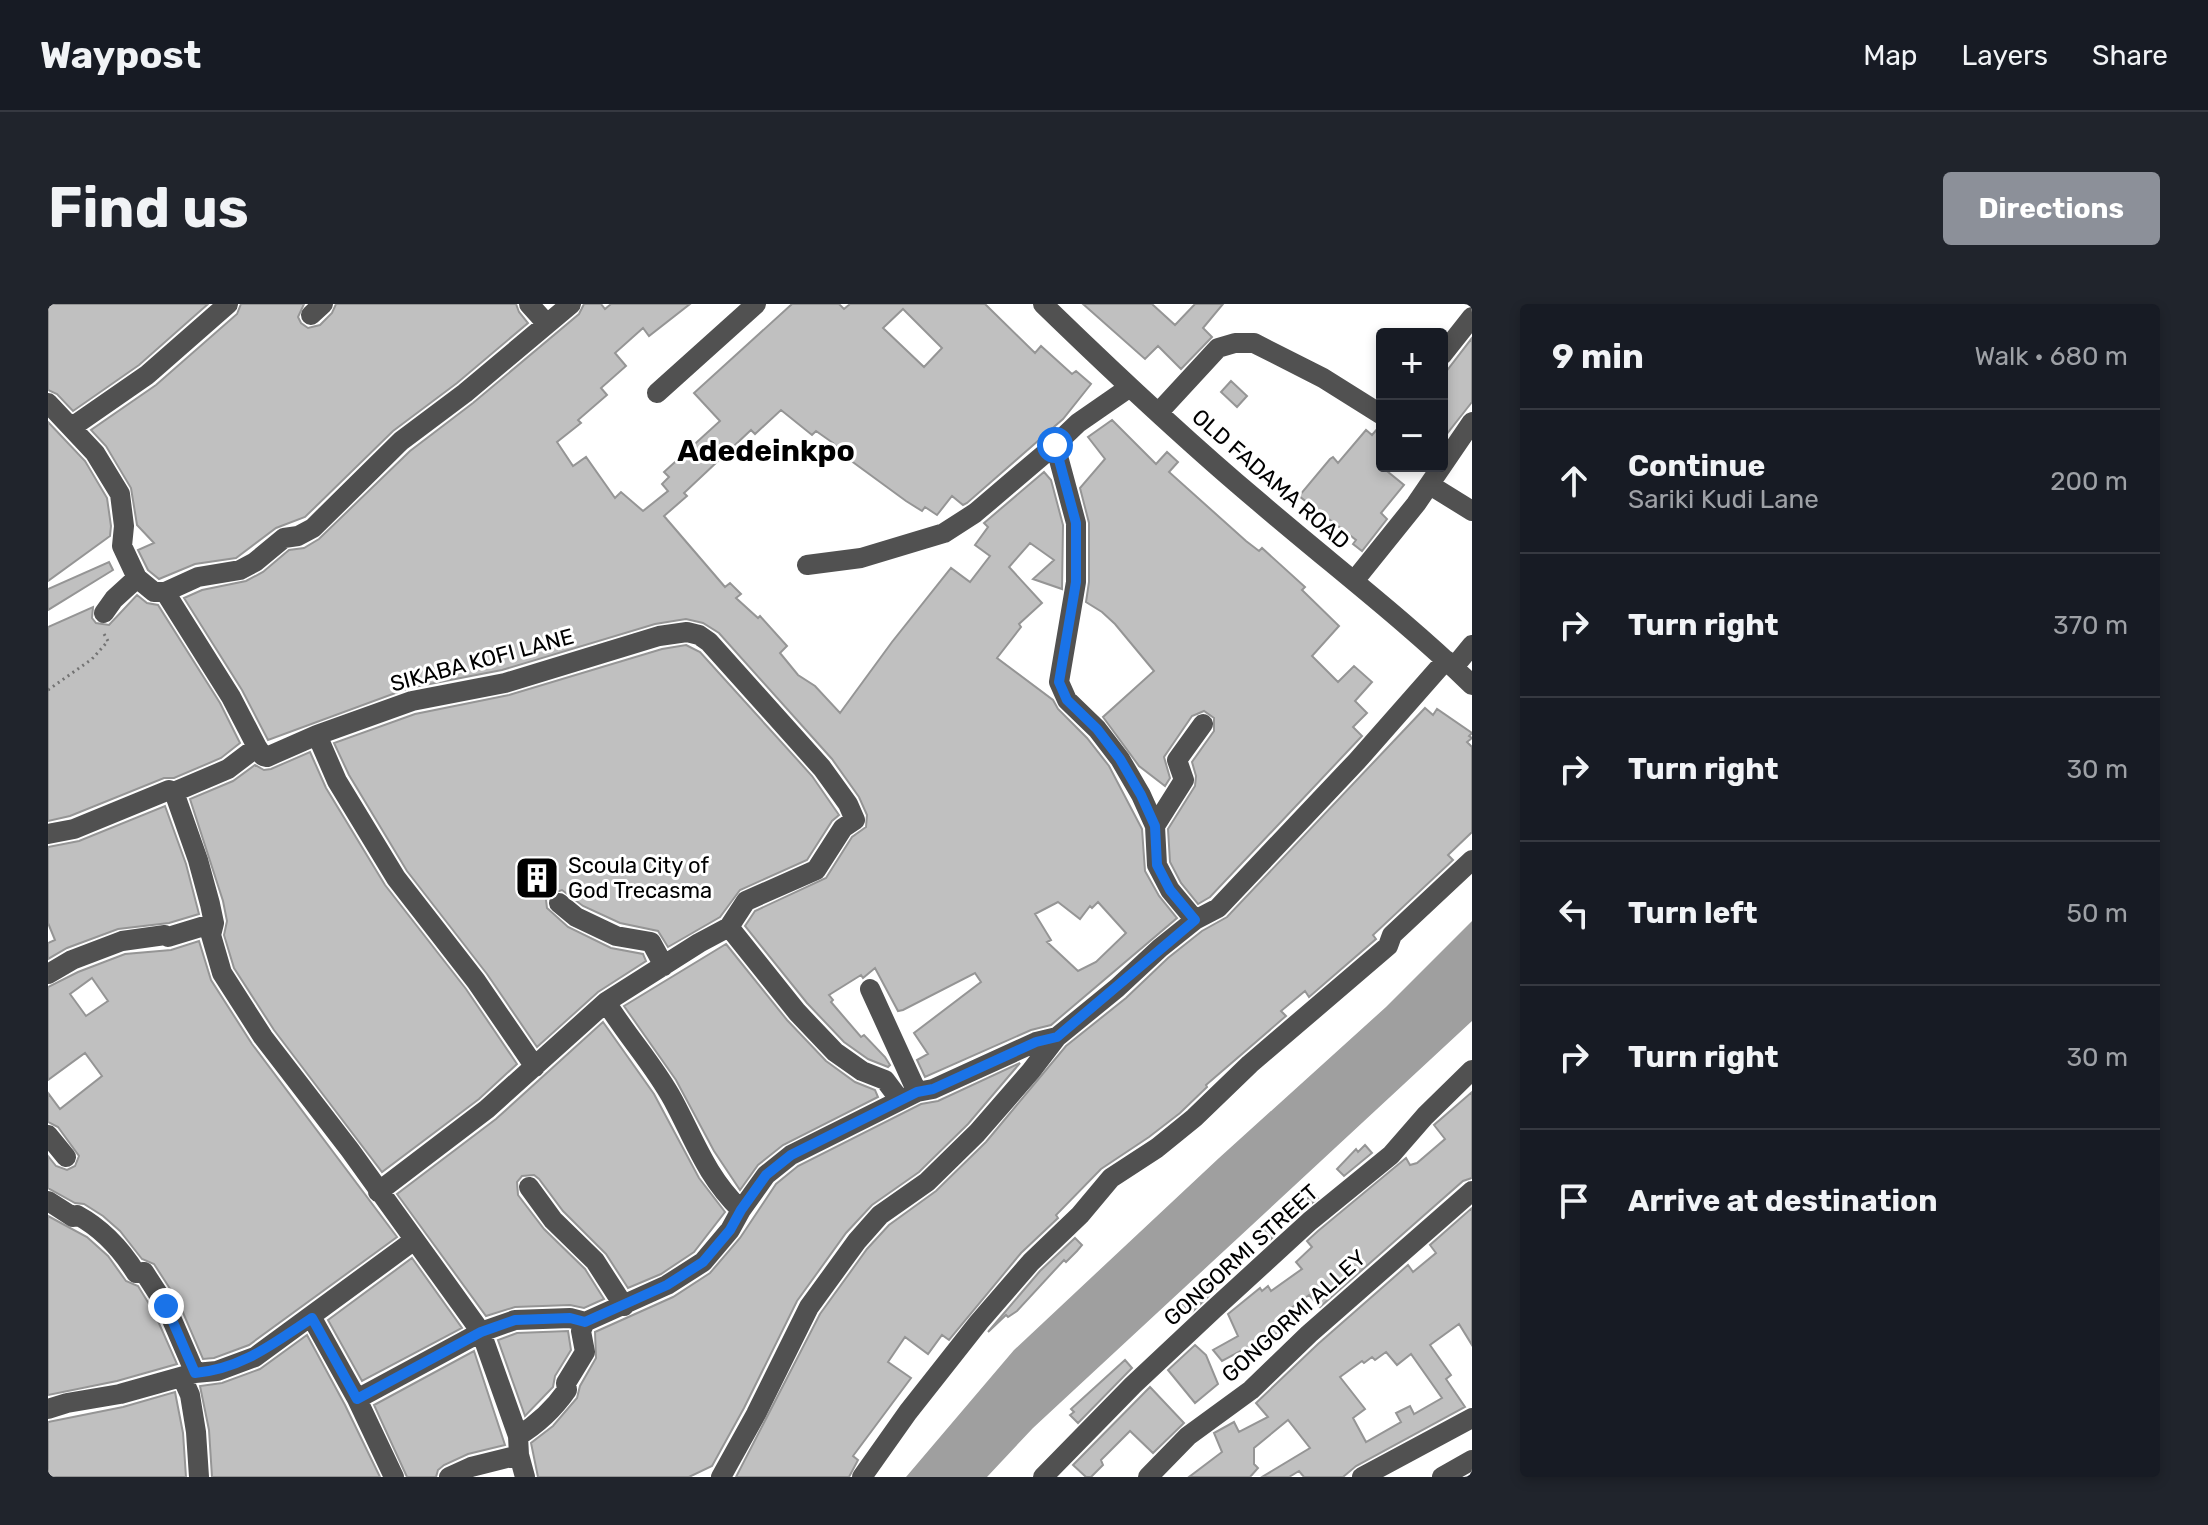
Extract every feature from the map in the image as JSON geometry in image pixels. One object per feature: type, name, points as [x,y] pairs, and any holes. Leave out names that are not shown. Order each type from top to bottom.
[{"type":"street","points":[[72,427],[147,375],[228,304]]},
{"type":"street","points":[[529,304],[547,324]]},
{"type":"street","points":[[48,403],[95,453],[120,494],[124,526],[122,546],[137,578],[154,592],[165,592],[198,577],[240,570],[284,538],[298,536],[313,528],[401,441],[465,393],[571,304]]},
{"type":"street","points":[[657,393],[756,304]]},
{"type":"street","name":"OLD FADAMA ROAD","points":[[1043,304],[1257,502],[1354,581],[1472,685]]},
{"type":"street","points":[[1448,347],[1472,317]]},
{"type":"street","points":[[1158,413],[1218,348],[1235,343],[1254,343],[1323,378],[1376,411]]},
{"type":"street","points":[[807,565],[861,558],[944,533],[975,513],[1078,423],[1130,387]]},
{"type":"street","points":[[1354,581],[1430,485],[1472,422]]},
{"type":"street","points":[[1055,445],[1076,523],[1076,582],[1059,682],[1067,700],[1097,729],[1120,759],[1141,795],[1155,826],[1157,865],[1170,890],[1195,920]]},
{"type":"street","points":[[1430,485],[1472,511]]},
{"type":"street","points":[[104,613],[137,578]]},
{"type":"street","points":[[48,834],[74,829],[169,790],[174,792],[228,769],[257,747],[231,697],[165,592]]},
{"type":"street","name":"SIKABA KOFI LANE","points":[[257,747],[267,757],[317,735],[412,701],[505,683],[659,636],[687,632],[699,635],[709,642],[822,768],[848,804],[855,820],[843,828],[816,870],[746,901],[729,927]]},
{"type":"street","points":[[702,1477],[722,1473],[756,1414],[809,1307],[880,1215],[927,1182],[977,1133],[1057,1037],[1195,920],[1218,908],[1450,664],[1472,645]]},
{"type":"street","points":[[1155,826],[1184,780],[1177,760],[1203,724]]},
{"type":"street","points":[[317,735],[337,781],[396,878],[476,981],[535,1067]]},
{"type":"street","points":[[174,792],[198,860],[214,923],[211,935],[222,973],[247,1015],[350,1150],[481,1332],[525,1477]]},
{"type":"street","points":[[862,1477],[908,1412],[979,1322],[1111,1178],[1157,1148],[1194,1118],[1388,946],[1392,935],[1472,860]]},
{"type":"street","points":[[559,903],[576,917],[616,936],[651,942],[664,966]]},
{"type":"street","points":[[48,974],[72,960],[122,941],[168,937],[214,923]]},
{"type":"street","points":[[378,1192],[487,1109],[606,1002],[729,927],[797,1012],[835,1052],[908,1096]]},
{"type":"street","points":[[870,989],[908,1096]]},
{"type":"street","points":[[606,1002],[672,1098],[707,1170],[722,1192],[741,1210]]},
{"type":"street","points":[[357,1399],[481,1332],[515,1320],[570,1318],[585,1322],[667,1285],[703,1262],[730,1230],[766,1175],[791,1155],[908,1096],[933,1089],[1036,1042],[1057,1037]]},
{"type":"street","name":"GONGORMI STREET","points":[[1043,1477],[1133,1385],[1214,1309],[1310,1221],[1391,1155],[1472,1070]]},
{"type":"street","points":[[48,1135],[66,1157]]},
{"type":"street","points":[[529,1187],[553,1220],[595,1261],[624,1306]]},
{"type":"street","name":"GONGORMI ALLEY","points":[[1148,1477],[1188,1436],[1251,1390],[1309,1334],[1472,1191]]},
{"type":"street","points":[[48,1201],[73,1217],[82,1217],[106,1235],[122,1251],[136,1273],[144,1272],[166,1306],[189,1375],[199,1477]]},
{"type":"street","points":[[48,1409],[217,1371],[255,1357],[413,1241]]},
{"type":"street","points":[[312,1318],[357,1399],[394,1477]]},
{"type":"street","points":[[449,1477],[518,1446],[555,1407],[585,1352],[581,1331],[585,1322]]},
{"type":"street","points":[[1362,1477],[1472,1418]]},
{"type":"street","points":[[1442,1477],[1472,1460]]},
{"type":"path","points":[[48,690],[92,659],[108,641],[100,628],[104,613]]},
{"type":"shaded area","points":[[1472,921],[1472,1021],[1033,1428],[987,1477],[906,1477],[1014,1350],[1386,1007]]},
{"type":"building","points":[[48,304],[208,304],[139,365],[73,411],[57,394],[48,390]]},
{"type":"building","points":[[241,304],[304,304],[298,317],[308,328],[320,325],[336,304],[516,304],[528,323],[457,383],[393,431],[305,517],[276,528],[236,558],[195,564],[159,579],[148,570],[138,550],[154,543],[137,525],[131,488],[106,446],[91,430],[156,385],[237,314]]},
{"type":"building","points":[[584,304],[601,304],[605,309],[611,304],[690,304],[649,336],[643,328],[615,353],[626,366],[601,388],[607,395],[578,420],[581,423],[557,442],[573,466],[586,457],[615,498],[621,492],[643,511],[668,491],[662,484],[669,477],[664,472],[720,421],[694,393],[792,304],[839,304],[844,309],[850,304],[985,304],[1035,353],[1041,346],[1072,374],[1076,371],[1091,384],[1063,419],[967,503],[963,505],[952,496],[937,515],[925,507],[922,511],[906,501],[850,460],[833,443],[816,431],[812,435],[781,410],[755,434],[751,430],[664,516],[725,587],[730,583],[741,594],[736,598],[758,618],[760,616],[787,646],[780,653],[798,675],[815,686],[840,713],[951,568],[970,582],[990,556],[975,545],[988,527],[984,523],[1044,472],[1051,480],[1063,525],[1062,589],[1033,579],[1054,560],[1030,543],[1009,567],[1042,603],[1019,624],[1021,627],[997,658],[1053,700],[1109,766],[1142,829],[1145,871],[1159,896],[1177,918],[1051,1025],[1031,1030],[925,1077],[917,1060],[928,1054],[914,1033],[981,982],[975,973],[898,1011],[875,968],[863,978],[861,975],[829,995],[833,1000],[831,1002],[861,1037],[864,1035],[885,1057],[890,1065],[888,1067],[868,1059],[844,1042],[807,1003],[745,926],[755,911],[826,878],[852,837],[866,827],[867,815],[859,797],[832,759],[719,633],[703,623],[686,619],[655,624],[502,670],[409,688],[268,740],[242,690],[184,598],[202,590],[246,581],[263,572],[289,550],[304,548],[319,539],[410,451],[579,314]],"holes":[[[903,309],[942,348],[924,367],[883,328]],[[1058,902],[1080,919],[1090,906],[1092,908],[1098,902],[1126,933],[1096,962],[1078,971],[1047,942],[1051,940],[1035,914]]]},
{"type":"building","points":[[1083,304],[1152,304],[1175,325],[1195,304],[1223,304],[1203,328],[1212,337],[1181,369],[1158,346],[1145,359]]},
{"type":"building","points":[[1472,338],[1472,402],[1448,432],[1448,400],[1448,369]]},
{"type":"building","points":[[1231,381],[1247,396],[1237,407],[1221,392]]},
{"type":"building","points":[[1112,420],[1156,464],[1167,452],[1178,462],[1169,472],[1246,541],[1259,551],[1262,548],[1305,587],[1302,590],[1339,626],[1312,656],[1338,682],[1354,666],[1372,682],[1355,701],[1367,713],[1353,727],[1362,736],[1210,897],[1198,904],[1181,883],[1170,862],[1168,829],[1195,786],[1192,762],[1214,731],[1214,718],[1204,711],[1192,716],[1164,757],[1170,778],[1165,786],[1139,766],[1103,717],[1154,671],[1115,624],[1086,602],[1089,523],[1080,488],[1105,459],[1088,437]]},
{"type":"building","points":[[48,422],[85,461],[107,498],[111,526],[110,536],[48,581]]},
{"type":"building","points":[[1366,430],[1372,435],[1376,430],[1376,472],[1388,472],[1404,485],[1381,513],[1387,519],[1362,551],[1353,544],[1356,540],[1299,496],[1330,459],[1333,457],[1338,463]]},
{"type":"building","points":[[109,562],[113,570],[48,610],[48,589]]},
{"type":"building","points":[[137,595],[147,603],[158,605],[220,703],[240,743],[221,758],[174,778],[164,778],[70,816],[48,821],[48,627],[93,607],[92,618],[96,623],[109,625]]},
{"type":"building","points":[[686,645],[700,652],[812,776],[839,815],[807,860],[740,890],[720,917],[668,947],[658,931],[620,923],[583,906],[562,890],[550,894],[546,900],[547,908],[568,927],[611,948],[643,954],[646,961],[598,992],[537,1047],[487,974],[407,871],[349,775],[334,743],[415,714],[509,695],[662,649]]},
{"type":"building","points":[[1425,708],[1433,715],[1437,709],[1472,733],[1469,736],[1472,738],[1467,742],[1472,747],[1472,832],[1448,855],[1453,860],[1373,935],[1376,939],[1309,997],[1305,991],[1281,1011],[1286,1016],[1206,1085],[1180,1113],[1101,1169],[1056,1215],[1058,1218],[1021,1253],[949,1340],[942,1335],[928,1354],[905,1337],[888,1362],[911,1378],[853,1456],[858,1460],[849,1477],[736,1477],[820,1314],[867,1249],[889,1225],[936,1191],[986,1142],[1066,1046],[1126,998],[1168,958],[1202,931],[1227,917]]},
{"type":"building","points":[[310,752],[326,788],[385,885],[466,989],[517,1064],[479,1099],[382,1172],[274,1030],[234,968],[224,935],[227,921],[223,901],[190,799],[233,781],[255,765],[264,770],[271,769]]},
{"type":"building","points":[[165,806],[186,864],[199,914],[169,923],[118,929],[67,948],[48,959],[48,943],[55,940],[48,923],[48,847],[79,841]]},
{"type":"building","points":[[199,941],[211,980],[252,1044],[397,1237],[249,1345],[214,1358],[203,1359],[178,1301],[154,1264],[142,1259],[120,1231],[103,1216],[48,1188],[48,1156],[56,1166],[67,1170],[75,1166],[79,1156],[58,1127],[48,1122],[48,1093],[60,1109],[102,1076],[85,1053],[48,1080],[48,987],[125,954],[171,950]],"holes":[[[92,978],[108,1001],[86,1016],[70,994]]]},
{"type":"building","points":[[726,944],[787,1020],[826,1061],[855,1082],[875,1090],[878,1097],[783,1145],[758,1165],[740,1190],[714,1151],[676,1080],[624,1006]]},
{"type":"building","points":[[603,1022],[654,1094],[699,1178],[725,1212],[694,1252],[661,1274],[628,1288],[606,1254],[563,1211],[539,1179],[534,1175],[522,1176],[517,1182],[518,1195],[544,1229],[585,1269],[604,1299],[584,1308],[570,1305],[515,1307],[486,1316],[397,1194],[496,1119]]},
{"type":"building","points":[[1020,1063],[968,1124],[919,1172],[872,1205],[846,1233],[797,1301],[712,1466],[689,1477],[538,1477],[531,1443],[553,1426],[577,1398],[580,1386],[596,1358],[595,1332],[673,1297],[710,1273],[740,1238],[776,1184],[798,1166],[921,1104],[938,1101]]},
{"type":"building","points":[[1472,1092],[1472,1178],[1463,1181],[1320,1307],[1309,1295],[1282,1315],[1290,1324],[1248,1352],[1246,1348],[1222,1361],[1213,1350],[1238,1336],[1228,1314],[1260,1288],[1262,1291],[1268,1286],[1271,1291],[1302,1269],[1296,1262],[1312,1247],[1307,1241],[1318,1231],[1406,1158],[1410,1165],[1417,1163],[1445,1139],[1434,1125]]},
{"type":"building","points":[[1365,1145],[1372,1153],[1344,1176],[1337,1169],[1356,1149],[1358,1152]]},
{"type":"building","points":[[1314,1193],[1318,1198],[1289,1222],[1285,1218]]},
{"type":"building","points":[[1472,1208],[1472,1345],[1459,1324],[1430,1345],[1451,1375],[1446,1379],[1465,1407],[1356,1466],[1343,1477],[1304,1477],[1299,1471],[1289,1477],[1262,1477],[1310,1448],[1288,1420],[1254,1448],[1254,1464],[1258,1468],[1250,1477],[1189,1477],[1222,1452],[1214,1433],[1234,1422],[1239,1432],[1268,1417],[1256,1403],[1408,1265],[1413,1272],[1436,1253],[1430,1245]],"holes":[[[1386,1352],[1397,1365],[1411,1354],[1442,1398],[1414,1414],[1410,1406],[1396,1413],[1401,1422],[1366,1442],[1353,1418],[1365,1409],[1340,1377],[1362,1361],[1364,1363],[1372,1357],[1375,1360]]]},
{"type":"building","points":[[48,1216],[87,1237],[108,1256],[126,1281],[138,1286],[154,1312],[177,1364],[117,1381],[48,1395]]},
{"type":"building","points":[[1262,1225],[1273,1237],[1263,1247],[1252,1234]]},
{"type":"building","points":[[1075,1238],[1082,1245],[1077,1251],[1066,1262],[1064,1260],[1017,1311],[1008,1317],[1006,1315],[988,1332],[1040,1271]]},
{"type":"building","points":[[412,1258],[462,1328],[362,1381],[328,1320]]},
{"type":"building","points":[[1208,1281],[1216,1289],[1191,1313],[1183,1304]]},
{"type":"building","points":[[568,1331],[571,1350],[555,1376],[553,1387],[525,1416],[498,1340],[517,1333]]},
{"type":"building","points":[[307,1335],[380,1477],[212,1477],[209,1430],[200,1386],[222,1383],[260,1369]]},
{"type":"building","points":[[1195,1345],[1206,1355],[1218,1384],[1195,1403],[1168,1370]]},
{"type":"building","points":[[474,1351],[505,1445],[468,1454],[444,1465],[436,1477],[407,1477],[374,1405]]},
{"type":"building","points":[[1125,1360],[1132,1368],[1078,1423],[1070,1415],[1074,1412],[1071,1409]]},
{"type":"building","points":[[1150,1387],[1184,1423],[1153,1453],[1130,1431],[1101,1460],[1103,1465],[1091,1477],[1086,1477],[1073,1465]]},
{"type":"building","points":[[175,1392],[183,1433],[186,1477],[48,1477],[48,1422],[123,1407]]},
{"type":"place","name":"Scoula City of God Trecasma","points":[[537,878]]},
{"type":"district","name":"Adedeinkpo","points":[[766,451]]},
{"type":"route","points":[[166,1306],[195,1373],[217,1371],[255,1357],[312,1318],[357,1399],[481,1332],[515,1320],[570,1318],[585,1322],[667,1285],[703,1262],[730,1230],[766,1175],[791,1155],[917,1092],[933,1089],[1036,1042],[1057,1037],[1195,920],[1170,890],[1157,865],[1155,826],[1141,795],[1120,759],[1097,729],[1067,700],[1059,682],[1076,582],[1076,523],[1055,445]]}]
